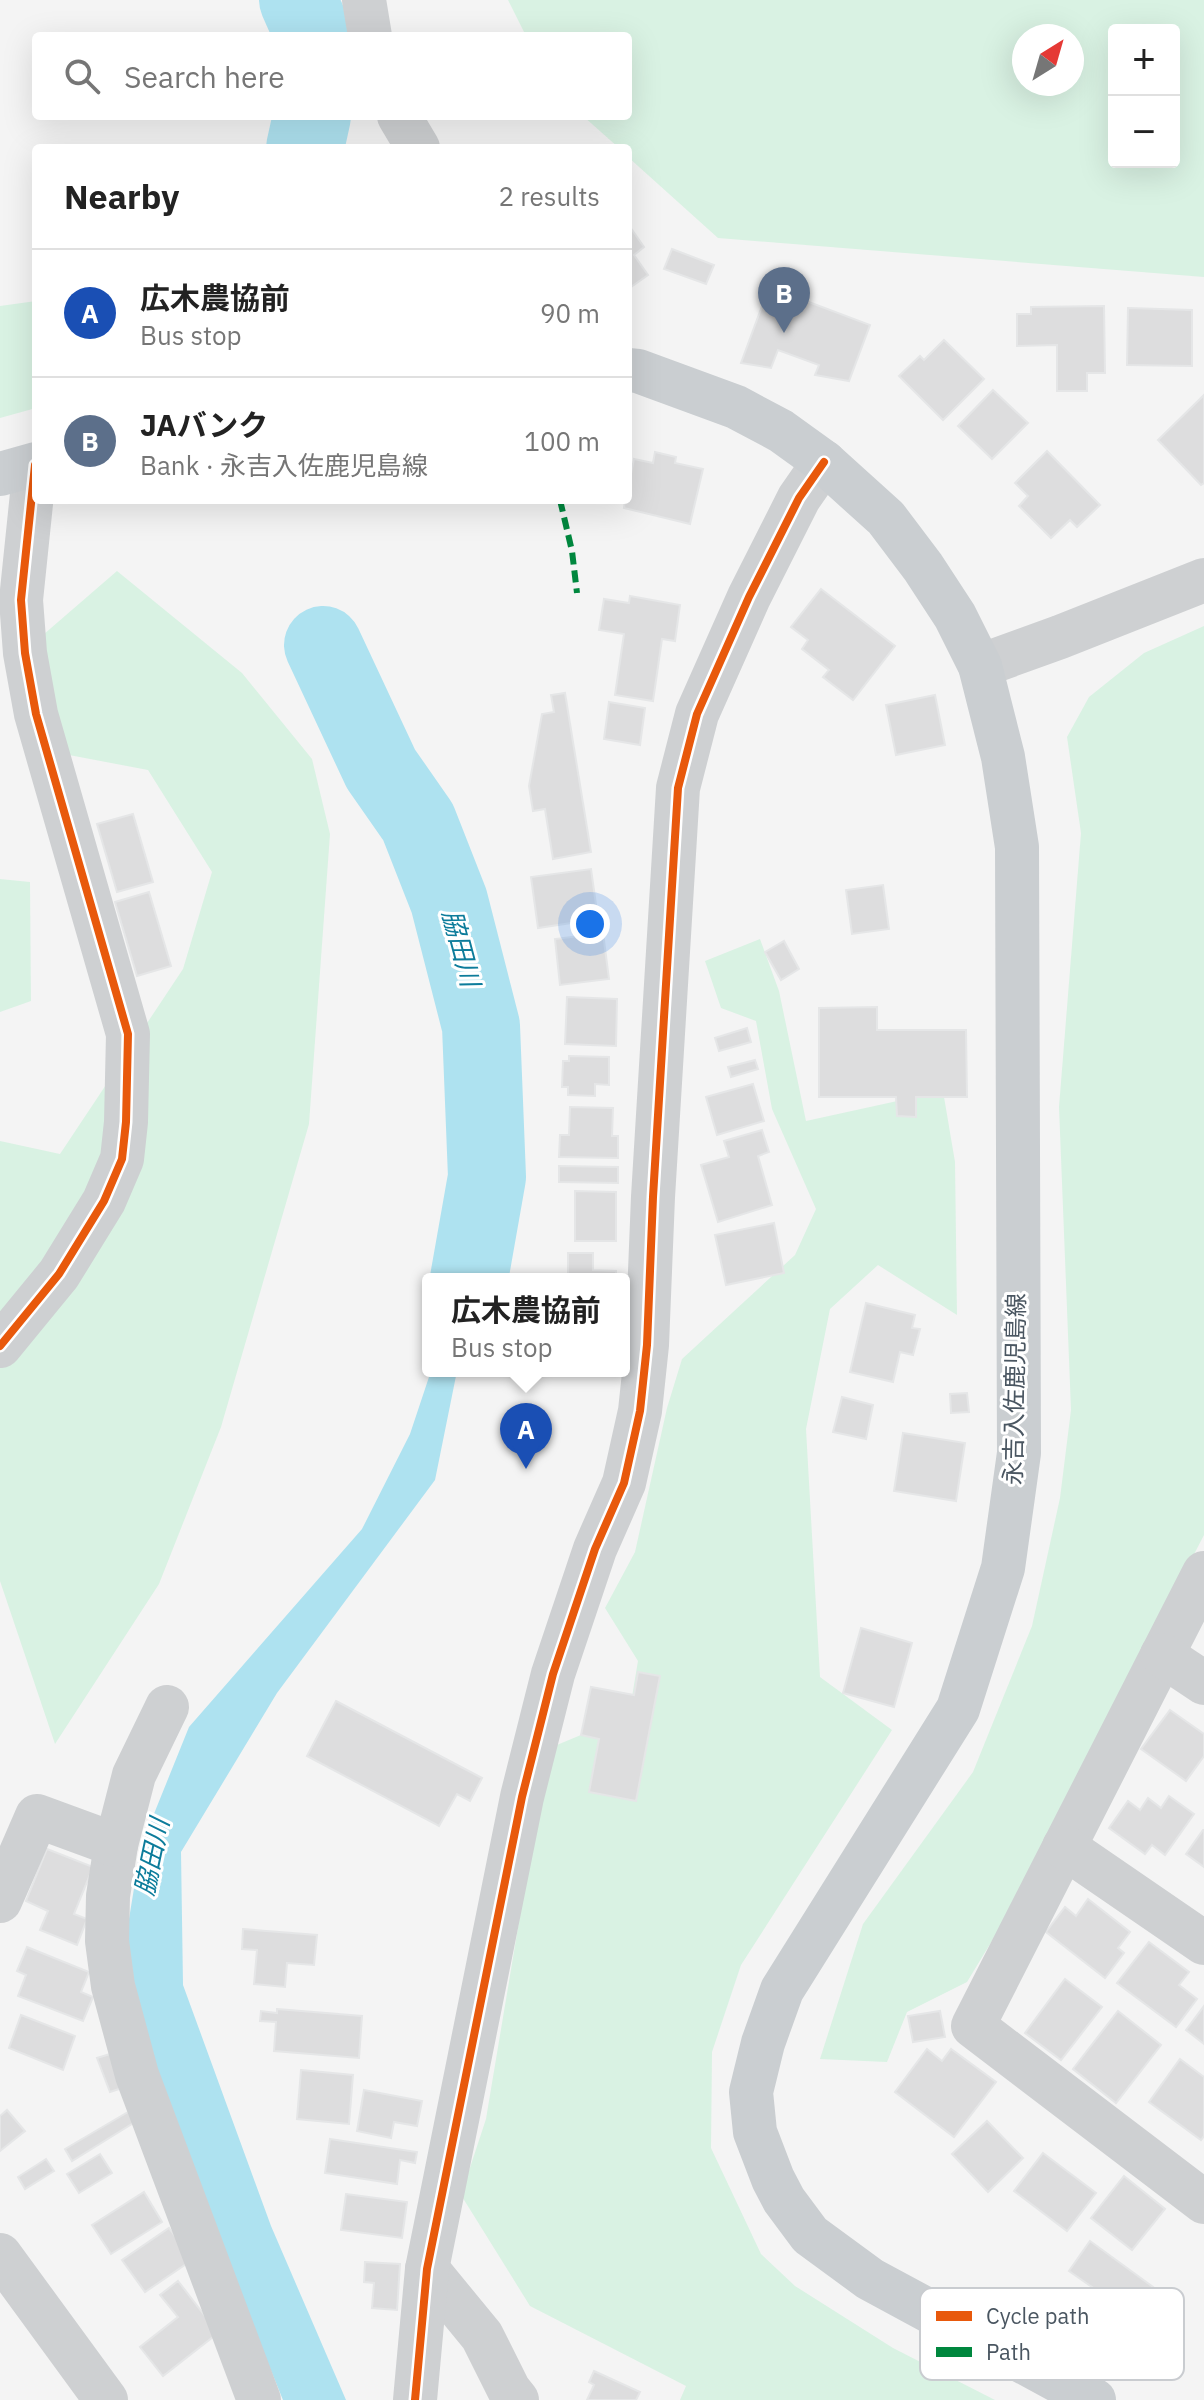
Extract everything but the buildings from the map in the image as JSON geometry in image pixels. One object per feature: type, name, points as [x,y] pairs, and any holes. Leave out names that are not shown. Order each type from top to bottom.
[{"type":"main road","name":"永吉入佐鹿児島線","points":[[632,370],[736,407],[781,431],[824,462],[886,518],[955,616],[980,666],[1003,757],[1017,847],[1019,1453],[1003,1568],[958,1709],[782,1990],[763,2043],[751,2092],[755,2132],[773,2179],[810,2235],[870,2279],[920,2306]]},
{"type":"main road","points":[[0,474],[32,465]]},
{"type":"main road","name":"永吉入佐鹿児島線","points":[[1057,2380],[1094,2400]]},
{"type":"street","points":[[364,0],[369,32]]},
{"type":"street","points":[[401,120],[416,144]]},
{"type":"street","points":[[415,2400],[427,2269],[522,1797],[553,1674],[595,1549],[624,1483],[637,1425],[647,1345],[678,788],[697,714],[742,612],[799,498],[824,462]]},
{"type":"street","points":[[0,1346],[59,1274],[104,1201],[122,1159],[126,1122],[128,1034],[36,714],[25,653],[21,600],[32,500]]},
{"type":"street","points":[[980,666],[1204,580]]},
{"type":"street","points":[[1204,1573],[973,2026],[1204,2202]]},
{"type":"street","points":[[1162,1655],[1204,1683]]},
{"type":"street","points":[[167,1707],[134,1775],[116,1845],[107,1926],[113,1986],[137,2075],[259,2400]]},
{"type":"street","points":[[0,1901],[37,1816],[116,1845]]},
{"type":"street","points":[[1064,1847],[1204,1943]]},
{"type":"street","points":[[0,2255],[106,2400]]},
{"type":"street","points":[[427,2269],[482,2336],[517,2400]]},
{"type":"green space","points":[[508,0],[1204,0],[1204,277],[718,238],[632,161],[632,144],[614,144],[588,120],[632,120],[632,32],[524,32]]},
{"type":"green space","points":[[32,302],[32,409],[0,418],[0,306]]},
{"type":"green space","points":[[117,571],[242,673],[312,759],[330,834],[309,1124],[221,1427],[159,1584],[55,1744],[0,1581],[0,1141],[60,1154],[183,969],[212,872],[148,770],[69,755],[36,641]]},
{"type":"green space","points":[[1204,626],[1204,1535],[1004,1921],[967,1982],[907,2012],[887,2062],[820,2059],[863,1924],[973,1772],[1032,1626],[1060,1498],[1071,1410],[1059,1107],[1081,833],[1067,737],[1089,697],[1144,653]]},
{"type":"green space","points":[[0,879],[30,882],[31,1001],[0,1012]]},
{"type":"green space","points":[[760,939],[779,991],[806,1121],[943,1091],[955,1162],[957,1315],[878,1265],[830,1309],[806,1429],[820,1677],[892,1730],[741,1965],[712,2052],[711,2148],[761,2254],[795,2286],[920,2362],[920,2380],[956,2380],[995,2400],[680,2400],[686,2386],[530,2306],[461,2195],[486,2119],[540,1796],[552,1747],[629,1715],[638,1661],[605,1608],[635,1552],[667,1408],[682,1359],[795,1255],[816,1209],[772,1109],[756,1021],[721,1008],[705,961]]},
{"type":"water","points":[[497,1169],[476,1273],[463,1273]]},
{"type":"water","points":[[429,1377],[456,1377],[435,1480],[277,1693],[181,1852],[183,1985],[271,2226],[346,2400],[283,2400],[151,2076],[127,1931],[141,1846],[189,1727],[362,1529],[410,1434]]},
{"type":"waterway","name":"脇田川","points":[[298,0],[310,32]]},
{"type":"waterway","name":"脇田川","points":[[306,144],[311,120]]},
{"type":"waterway","name":"脇田川","points":[[323,645],[381,769],[418,822],[449,901],[481,1026],[487,1177],[470,1273]]},
{"type":"marked path","points":[[561,504],[572,551],[577,593]]},
{"type":"cycle path","points":[[415,2400],[427,2269],[522,1797],[553,1674],[595,1549],[624,1483],[640,1411],[647,1345],[678,788],[697,714],[749,597],[799,498],[824,462]]},
{"type":"cycle path","points":[[0,1346],[59,1274],[104,1201],[122,1159],[126,1122],[128,1034],[36,714],[25,653],[21,600],[32,494]]},
{"type":"place","name":"JAバンク","points":[[784,333]]},
{"type":"place","name":"広木農協前","points":[[526,1469]]}]
